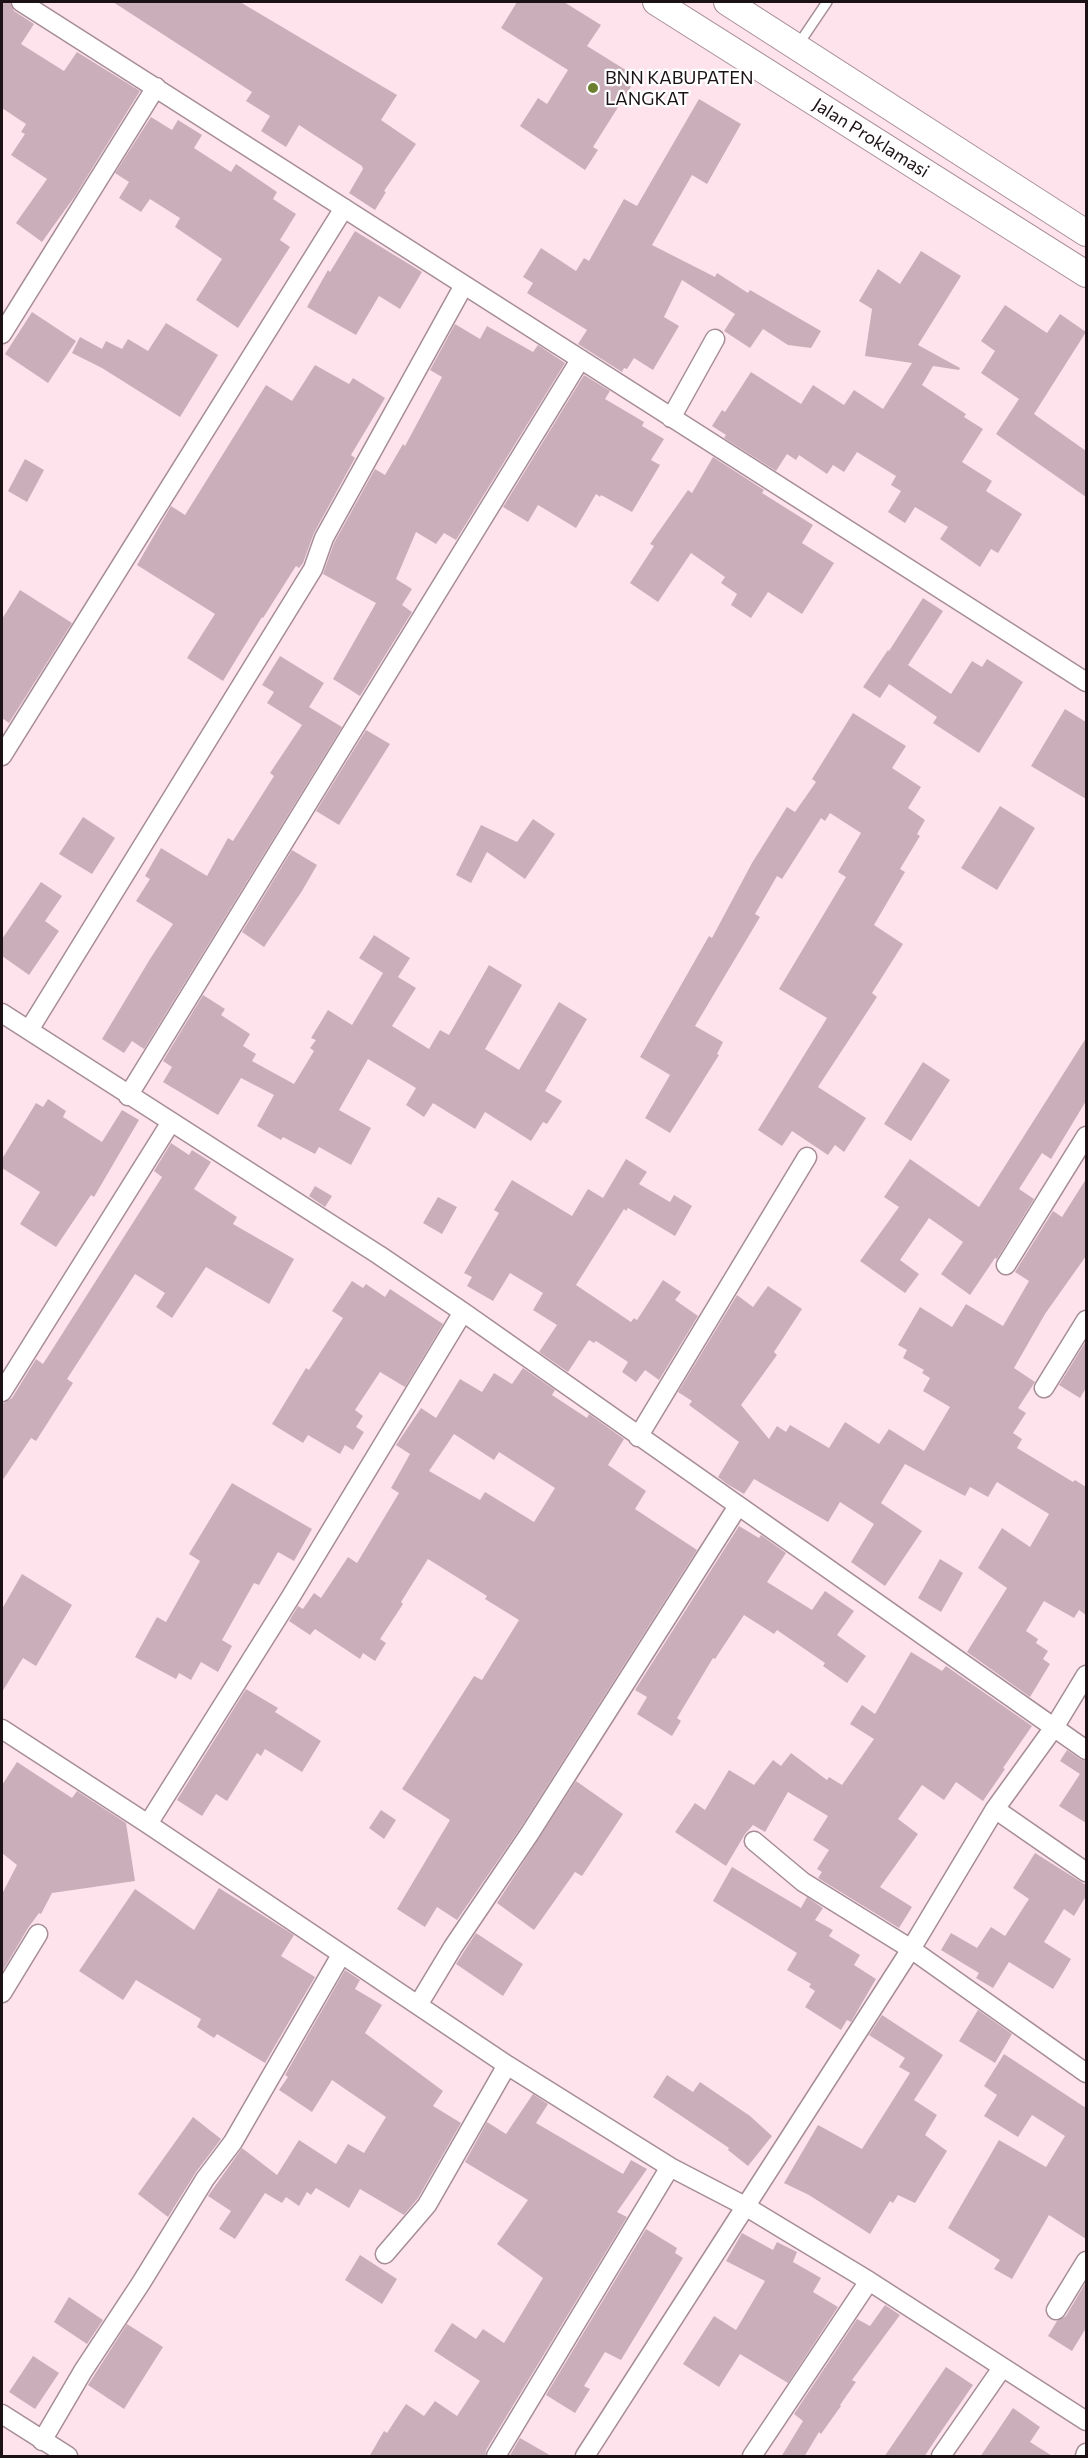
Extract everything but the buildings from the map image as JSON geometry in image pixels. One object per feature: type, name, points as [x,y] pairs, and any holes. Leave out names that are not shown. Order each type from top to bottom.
[{"type":"street","points":[[21,2],[1086,682]]},
{"type":"street","name":"Jalan Proklamasi","points":[[656,2],[1086,274]]},
{"type":"street","name":"Jalan Proklamasi","points":[[727,2],[1086,233]]},
{"type":"street","points":[[2,334],[156,87]]},
{"type":"street","points":[[2,756],[344,208]]},
{"type":"street","points":[[29,1030],[313,569],[324,538],[464,285]]},
{"type":"street","points":[[671,418],[715,339]]},
{"type":"street","points":[[128,1096],[580,360]]},
{"type":"street","points":[[2,1013],[379,1255],[463,1312],[1086,1750]]},
{"type":"street","points":[[2,1392],[171,1122]]},
{"type":"street","points":[[1006,1265],[1086,1136]]},
{"type":"street","points":[[639,1437],[807,1157]]},
{"type":"street","points":[[148,1824],[290,1598],[463,1312]]},
{"type":"street","points":[[1044,1388],[1086,1320]]},
{"type":"street","points":[[418,2005],[453,1947],[530,1833],[738,1506]]},
{"type":"street","points":[[585,2457],[911,1949],[995,1809],[1054,1726],[1086,1675]]},
{"type":"street","points":[[2,1729],[507,2065],[670,2168],[745,2206],[869,2281],[1086,2421]]},
{"type":"street","points":[[995,1809],[1086,1872]]},
{"type":"street","points":[[754,1841],[803,1882],[911,1949],[1086,2073]]},
{"type":"street","points":[[2,1993],[38,1934]]},
{"type":"street","points":[[42,2440],[205,2179],[233,2142],[341,1955]]},
{"type":"street","points":[[385,2254],[427,2205],[507,2065]]},
{"type":"street","points":[[496,2457],[670,2168]]},
{"type":"street","points":[[1056,2310],[1086,2261]]},
{"type":"street","points":[[752,2457],[869,2281]]},
{"type":"street","points":[[941,2457],[1002,2368]]},
{"type":"street","points":[[2,2414],[68,2457]]},
{"type":"lane","points":[[797,46],[827,2]]},
{"type":"place","name":"BNN KABUPATEN LANGKAT","points":[[593,88]]}]
